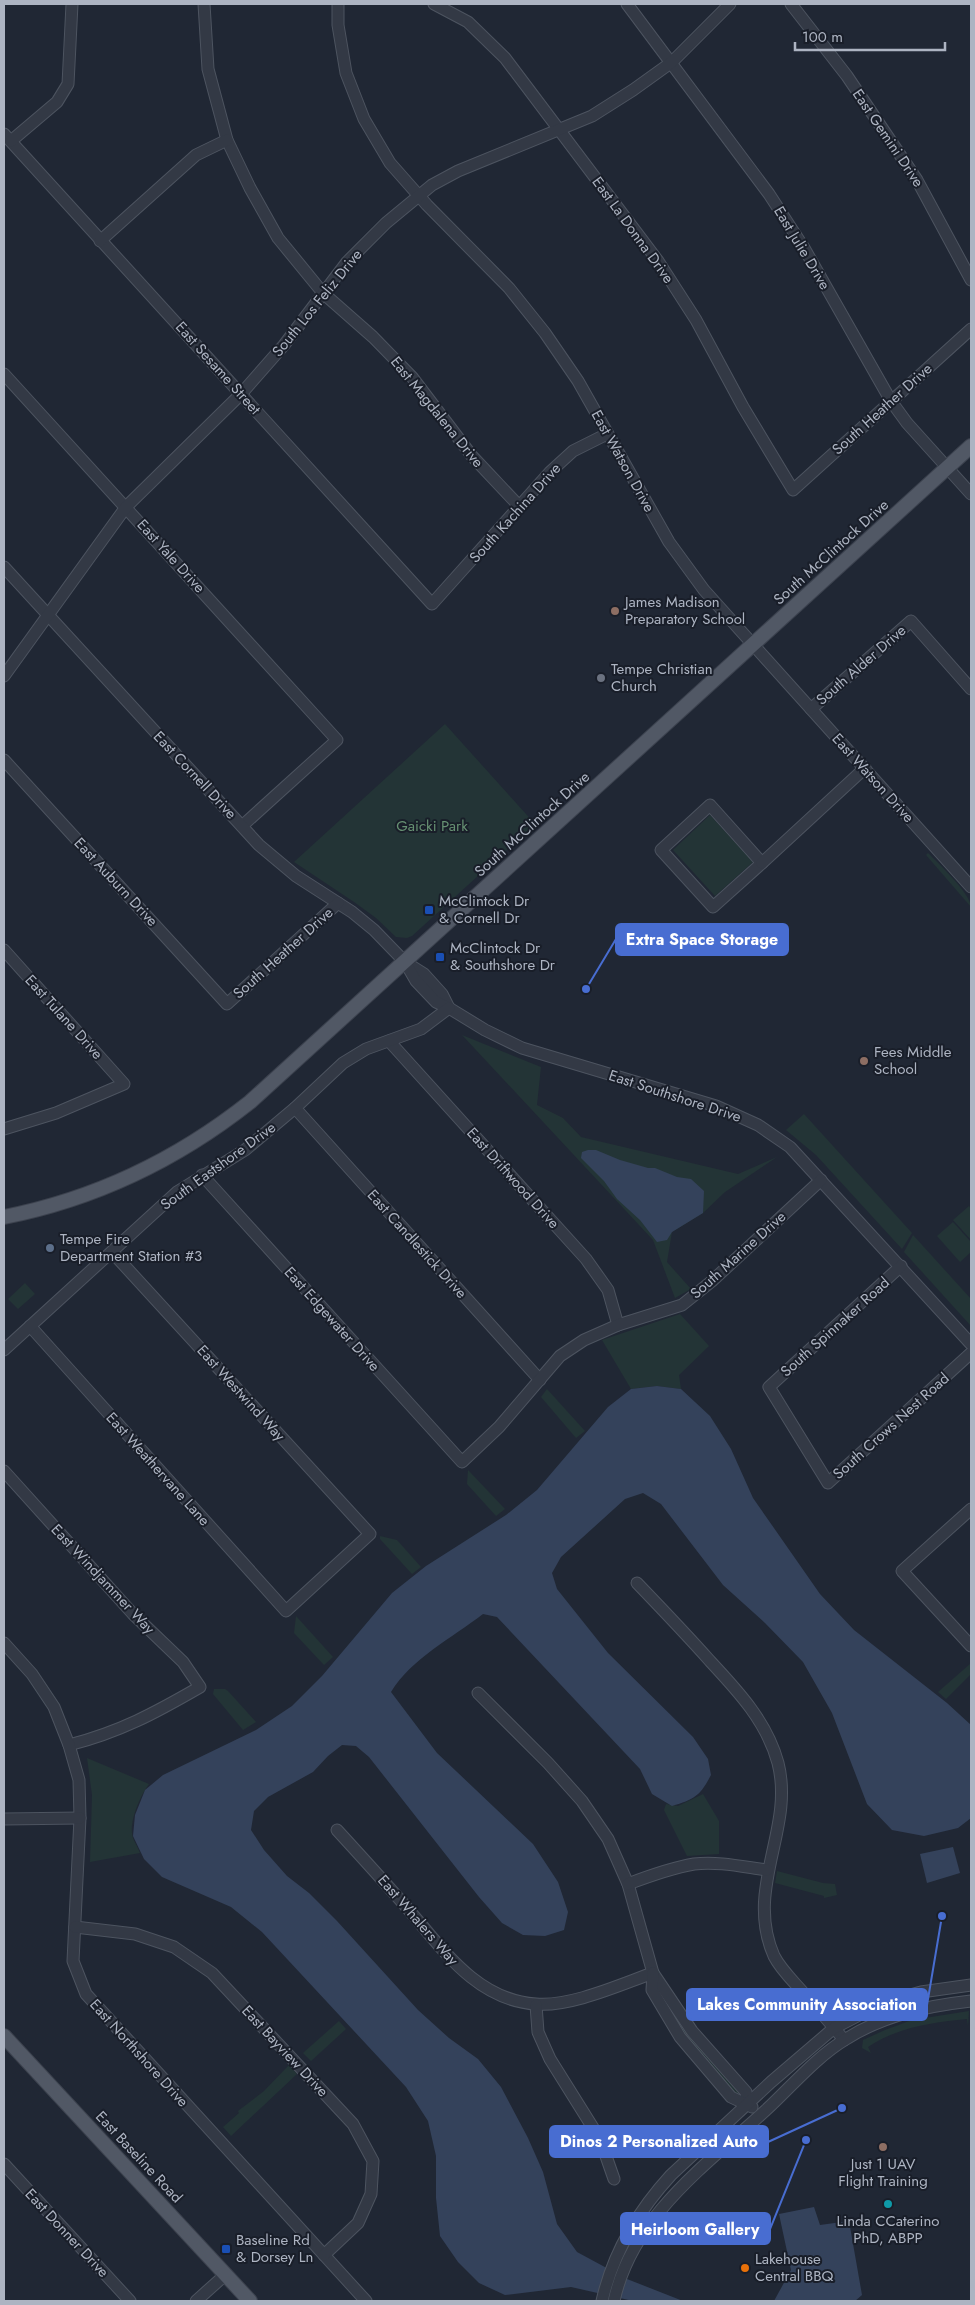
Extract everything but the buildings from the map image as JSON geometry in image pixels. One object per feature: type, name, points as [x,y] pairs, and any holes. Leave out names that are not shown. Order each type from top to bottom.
[{"type":"main road","name":"South McClintock Drive","points":[[4,1217],[55,1204],[101,1188],[155,1164],[198,1140],[256,1097],[971,446]]},
{"type":"main road","name":"East Baseline Road","points":[[4,2036],[250,2301]]},
{"type":"street","points":[[7,138],[57,102],[68,84],[72,4]]},
{"type":"street","name":"East Magdalena Drive","points":[[204,4],[208,69],[227,140],[250,188],[278,238],[323,292],[373,337],[412,377],[472,456],[520,507]]},
{"type":"street","name":"East Watson Drive","points":[[338,4],[338,25],[346,73],[364,119],[390,163],[418,196],[491,269],[545,333],[578,381],[669,542],[704,590],[971,887]]},
{"type":"street","name":"East La Donna Drive","points":[[434,4],[468,22],[505,58],[658,261],[686,305],[743,408],[793,490]]},
{"type":"street","name":"East Julie Drive","points":[[627,4],[769,194],[804,248],[891,401],[907,423],[971,494]]},
{"type":"street","name":"South Los Feliz Drive","points":[[4,676],[126,507],[241,394],[284,345],[323,292],[368,240],[418,196],[458,171],[592,116],[633,90],[672,62],[730,4]]},
{"type":"street","name":"East Gemini Drive","points":[[791,4],[847,76],[917,180],[971,280]]},
{"type":"street","name":"East Sesame Street","points":[[7,138],[432,604]]},
{"type":"street","points":[[100,241],[196,155],[227,140]]},
{"type":"street","name":"South Heather Drive","points":[[793,490],[971,329]]},
{"type":"street","name":"East Yale Drive","points":[[4,374],[337,740],[242,826]]},
{"type":"street","name":"South Kachina Drive","points":[[432,604],[550,472],[573,451],[607,434]]},
{"type":"street","name":"East Cornell Drive","points":[[4,567],[271,857],[374,930],[405,962]]},
{"type":"street","name":"South Alder Drive","points":[[811,709],[911,621],[971,689]]},
{"type":"street","name":"East Auburn Drive","points":[[4,760],[227,1004]]},
{"type":"street","points":[[762,863],[710,804],[661,850],[713,907],[762,863],[865,768]]},
{"type":"street","name":"South Heather Drive","points":[[227,1004],[338,903]]},
{"type":"street","name":"East Tulane Drive","points":[[4,950],[124,1084],[56,1113],[4,1129]]},
{"type":"street","name":"East Southshore Drive","points":[[405,962],[416,981],[436,1002],[484,1030],[522,1048],[736,1114],[780,1139],[822,1180],[971,1344]]},
{"type":"street","name":"South Eastshore Drive","points":[[4,1350],[177,1192],[245,1150],[295,1108],[343,1063],[366,1049],[421,1029],[449,1008]]},
{"type":"street","name":"East Driftwood Drive","points":[[389,1041],[586,1259],[608,1290],[618,1325]]},
{"type":"street","name":"East Candlestick Drive","points":[[295,1108],[540,1380]]},
{"type":"street","name":"East Edgewater Drive","points":[[202,1176],[462,1462]]},
{"type":"street","name":"South Marine Drive","points":[[462,1462],[500,1427],[560,1356],[576,1345],[618,1325],[682,1305],[712,1281],[822,1180]]},
{"type":"street","name":"East Westwind Way","points":[[112,1252],[370,1534],[286,1611]]},
{"type":"street","name":"South Spinnaker Road","points":[[769,1387],[901,1266]]},
{"type":"street","name":"East Weathervane Lane","points":[[30,1326],[286,1611]]},
{"type":"street","name":"South Crows Nest Road","points":[[769,1387],[828,1483],[971,1353]]},
{"type":"street","name":"East Windjammer Way","points":[[4,1471],[133,1614],[183,1662],[200,1687],[141,1721],[104,1736],[69,1745]]},
{"type":"street","points":[[971,1509],[902,1571],[971,1646]]},
{"type":"street","points":[[638,1583],[738,1692],[764,1726],[778,1763],[782,1791],[778,1829],[767,1870],[764,1896],[766,1929],[775,1957],[844,2040]]},
{"type":"street","name":"East Northshore Drive","points":[[4,1643],[32,1674],[54,1707],[69,1745],[78,1780],[80,1818],[73,1960],[86,1994],[366,2301]]},
{"type":"street","points":[[478,1694],[548,1763],[582,1801],[608,1839],[628,1884],[653,1974],[652,1990],[680,2037],[731,2096],[748,2104],[760,2115]]},
{"type":"street","points":[[4,1819],[80,1818]]},
{"type":"street","name":"East Whalers Way","points":[[338,1830],[451,1961],[481,1985],[513,2000],[536,2005],[571,2001],[653,1974]]},
{"type":"street","points":[[628,1884],[661,1871],[696,1864],[734,1865],[767,1870]]},
{"type":"street","name":"East Bayview Drive","points":[[75,1927],[135,1934],[166,1944],[174,1947],[212,1973],[353,2124],[373,2161],[371,2194],[358,2223],[324,2255]]},
{"type":"street","points":[[614,2301],[618,2267],[628,2232],[652,2197],[671,2175],[748,2104],[834,2028],[896,1998],[920,1992],[971,1985]]},
{"type":"street","points":[[602,2301],[618,2267],[660,2210],[815,2064],[844,2040],[879,2022],[902,2014],[934,2006],[971,2001]]},
{"type":"street","points":[[536,2005],[538,2032],[550,2058],[600,2139],[614,2179]]},
{"type":"street","name":"East Donner Drive","points":[[4,2164],[130,2301]]},
{"type":"street","points":[[196,2301],[225,2275]]},
{"type":"green space","name":"Gaicki Park","points":[[445,724],[535,824],[412,936],[407,938],[396,937],[376,918],[294,862]]},
{"type":"green space","points":[[710,815],[753,862],[715,896],[673,850]]},
{"type":"green space","points":[[928,853],[966,894],[971,907],[926,855]]},
{"type":"green space","points":[[462,1035],[541,1067],[537,1105],[563,1118],[581,1137],[738,1174],[777,1157],[725,1192],[703,1213],[672,1232],[667,1262],[691,1289],[675,1298],[653,1240]]},
{"type":"green space","points":[[804,1114],[912,1233],[902,1249],[816,1155],[786,1130]]},
{"type":"green space","points":[[969,1206],[971,1209],[971,1240],[953,1220]]},
{"type":"green space","points":[[953,1222],[971,1242],[971,1252],[960,1262],[937,1236]]},
{"type":"green space","points":[[913,1235],[971,1299],[971,1326],[904,1252]]},
{"type":"green space","points":[[25,1283],[35,1294],[18,1309],[8,1299]]},
{"type":"green space","points":[[680,1314],[709,1346],[679,1375],[681,1389],[657,1386],[631,1389],[602,1340]]},
{"type":"green space","points":[[547,1389],[585,1431],[576,1438],[541,1397]]},
{"type":"green space","points":[[468,1470],[505,1509],[496,1516],[467,1484]]},
{"type":"green space","points":[[380,1536],[397,1540],[421,1567],[412,1574],[380,1539]]},
{"type":"green space","points":[[296,1616],[333,1657],[324,1665],[294,1633]]},
{"type":"green space","points":[[970,1664],[971,1674],[946,1699],[938,1692]]},
{"type":"green space","points":[[214,1689],[225,1689],[228,1691],[256,1722],[243,1730],[213,1694]]},
{"type":"green space","points":[[87,1758],[149,1784],[133,1817],[133,1838],[140,1853],[90,1862],[92,1795]]},
{"type":"green space","points":[[703,1794],[719,1821],[719,1854],[687,1856],[664,1810],[666,1804],[678,1806]]},
{"type":"green space","points":[[777,1871],[823,1883],[835,1884],[837,1895],[824,1898],[824,1896],[775,1883]]},
{"type":"green space","points":[[663,1998],[740,2093],[739,2095],[736,2094],[688,2040]]},
{"type":"green space","points":[[969,2011],[968,2026],[967,2019],[928,2024],[879,2040],[868,2047],[871,2053],[862,2048],[863,2040],[912,2020]]},
{"type":"green space","points":[[339,2021],[346,2029],[311,2061],[303,2053]]},
{"type":"green space","points":[[289,2065],[297,2074],[231,2136],[223,2127],[239,2113],[238,2111],[264,2091]]},
{"type":"water","points":[[596,1150],[620,1160],[648,1168],[655,1168],[677,1177],[691,1179],[704,1191],[703,1213],[672,1232],[667,1240],[657,1242],[640,1220],[617,1199],[604,1181],[581,1158],[582,1152]]},
{"type":"water","points":[[657,1386],[681,1389],[710,1416],[731,1449],[753,1498],[820,1594],[854,1630],[947,1703],[971,1725],[971,1818],[958,1828],[924,1836],[892,1830],[867,1804],[832,1713],[803,1662],[765,1623],[723,1585],[661,1504],[643,1493],[625,1499],[561,1557],[552,1573],[557,1589],[608,1653],[693,1737],[708,1759],[711,1775],[704,1788],[696,1796],[672,1806],[652,1794],[640,1769],[497,1617],[483,1614],[446,1640],[410,1669],[391,1692],[437,1753],[533,1844],[558,1882],[568,1912],[564,1930],[545,1936],[523,1935],[502,1923],[479,1897],[369,1757],[356,1746],[342,1745],[313,1772],[268,1797],[254,1811],[251,1830],[264,1850],[287,1876],[309,1893],[337,1921],[418,2010],[449,2038],[478,2059],[501,2087],[528,2138],[543,2172],[557,2224],[577,2252],[627,2279],[683,2301],[633,2301],[571,2287],[505,2295],[479,2283],[458,2262],[440,2236],[436,2198],[436,2156],[428,2121],[406,2087],[262,1932],[231,1907],[162,1877],[144,1859],[133,1836],[135,1815],[145,1790],[163,1775],[256,1730],[292,1706],[322,1676],[392,1593],[426,1566],[506,1515],[537,1490],[608,1407],[631,1389]]},
{"type":"water","points":[[953,1847],[960,1873],[927,1883],[920,1854]]},
{"type":"water","points":[[814,2207],[820,2225],[849,2221],[862,2295],[855,2301],[774,2301],[791,2270],[779,2214]]},
{"type":"place","name":"James Madison Preparatory School","points":[[615,611]]},
{"type":"place","name":"Tempe Christian Church","points":[[601,678]]},
{"type":"place","name":"McClintock Dr & Cornell Dr","points":[[429,910]]},
{"type":"place","name":"McClintock Dr & Southshore Dr","points":[[440,957]]},
{"type":"place","name":"Extra Space Storage","points":[[586,989]]},
{"type":"place","name":"Fees Middle School","points":[[864,1061]]},
{"type":"place","name":"Tempe Fire Department Station #3","points":[[50,1248]]},
{"type":"place","name":"Lakes Community Association","points":[[942,1916]]},
{"type":"place","name":"Dinos 2 Personalized Auto","points":[[842,2108]]},
{"type":"place","name":"Heirloom Gallery","points":[[806,2140]]},
{"type":"place","name":"Just 1 UAV Flight Training","points":[[883,2147]]},
{"type":"place","name":"Linda CCaterino PhD, ABPP","points":[[888,2204]]},
{"type":"place","name":"Baseline Rd & Dorsey Ln","points":[[226,2249]]},
{"type":"place","name":"Lakehouse Central BBQ","points":[[745,2268]]}]
